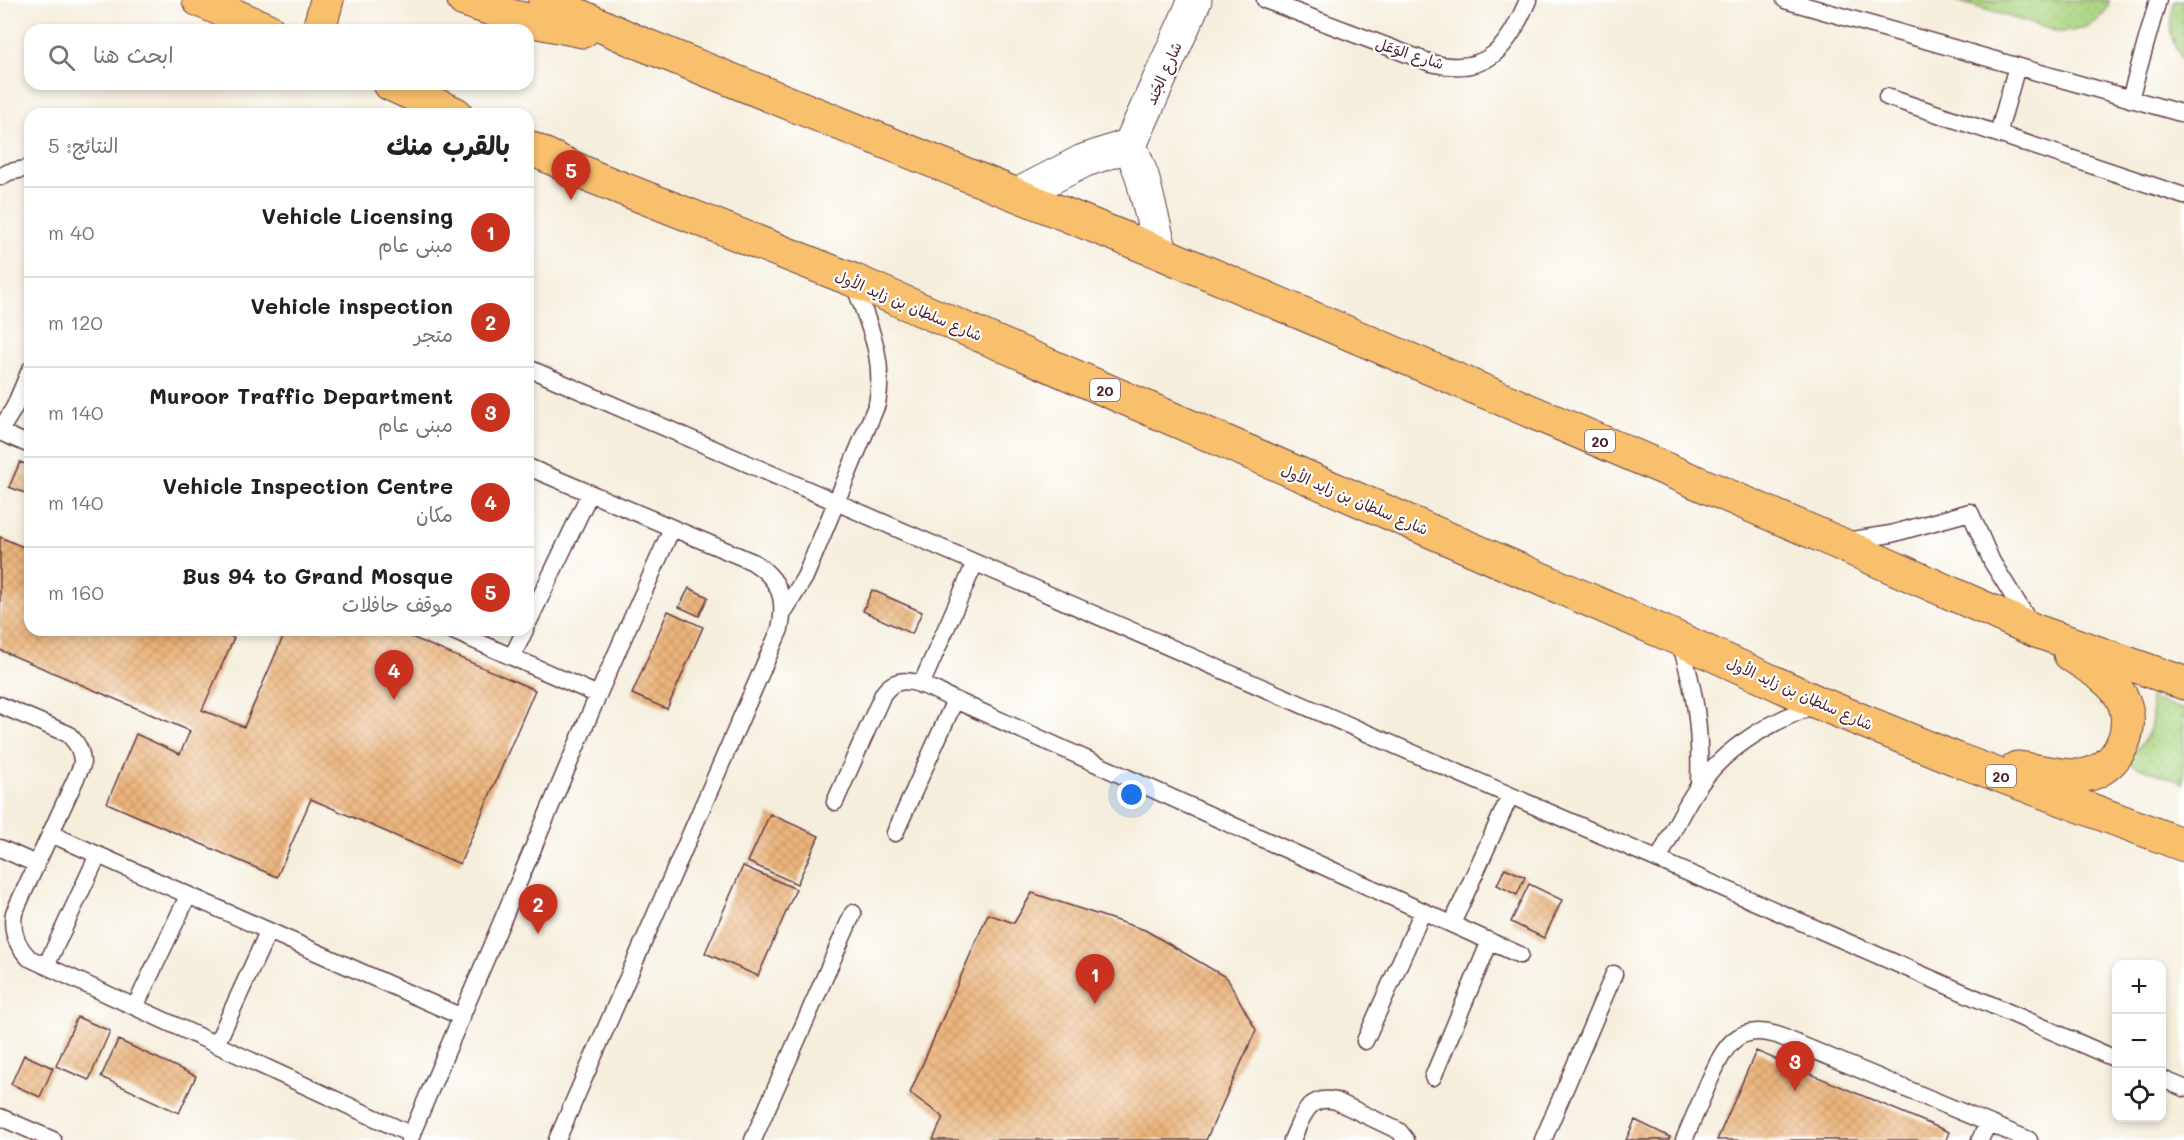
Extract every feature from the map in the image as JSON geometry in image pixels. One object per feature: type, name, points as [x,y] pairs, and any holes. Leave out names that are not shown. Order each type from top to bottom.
[{"type":"main road","points":[[199,0],[254,24]]},
{"type":"main road","points":[[321,24],[327,0]]},
{"type":"main road","points":[[464,0],[514,17],[635,41]]},
{"type":"main road","name":"20","points":[[545,0],[635,41],[1161,253],[1836,542],[2036,631],[2184,683]]},
{"type":"main road","points":[[403,90],[443,108]]},
{"type":"main road","name":"شارع سلطان بن زايد الأول","points":[[534,150],[593,177],[853,280],[1679,639],[1819,703],[1956,759],[2184,845]]},
{"type":"main road","points":[[1956,759],[2077,776],[2094,773],[2109,764],[2121,749],[2128,725],[2123,699],[2103,676],[2036,631]]},
{"type":"street","name":"شارع الجُند","points":[[1130,145],[1195,0]]},
{"type":"street","points":[[1018,194],[1083,161],[1130,145],[1142,176],[1161,253]]},
{"type":"lane","name":"شارع الوَعَل","points":[[1265,0],[1431,63],[1446,67],[1461,67],[1492,56],[1505,45],[1515,30],[1528,0]]},
{"type":"lane","points":[[1785,0],[2184,114]]},
{"type":"lane","points":[[2130,99],[2158,0]]},
{"type":"lane","points":[[1998,134],[2017,66]]},
{"type":"lane","points":[[1887,97],[2184,196]]},
{"type":"lane","points":[[0,177],[9,172],[24,169]]},
{"type":"lane","points":[[557,1140],[776,639],[783,613],[805,577],[872,420],[880,388],[879,356],[853,280]]},
{"type":"lane","points":[[534,371],[2112,1057]]},
{"type":"lane","points":[[24,384],[0,432],[24,442]]},
{"type":"lane","points":[[534,470],[753,562],[766,571],[779,591],[783,613]]},
{"type":"lane","points":[[534,610],[590,493]]},
{"type":"lane","points":[[1836,542],[1891,534],[1970,512],[1992,562],[2036,631]]},
{"type":"lane","points":[[0,705],[68,734],[80,749],[82,765],[14,913],[13,931],[21,950],[28,958],[411,1137],[598,695],[672,528]]},
{"type":"lane","points":[[921,685],[975,563]]},
{"type":"lane","points":[[465,636],[598,695]]},
{"type":"lane","points":[[512,657],[522,636]]},
{"type":"lane","points":[[1679,639],[1698,711],[1699,785]]},
{"type":"lane","points":[[835,802],[888,686],[904,679],[1520,955]]},
{"type":"lane","points":[[895,833],[955,700]]},
{"type":"lane","points":[[1658,860],[1699,785],[1724,758],[1753,735],[1785,717],[1819,703]]},
{"type":"lane","points":[[1452,924],[1510,796]]},
{"type":"lane","points":[[51,834],[462,1017]]},
{"type":"lane","points":[[0,848],[36,864]]},
{"type":"lane","points":[[46,966],[98,855]]},
{"type":"lane","points":[[135,1007],[188,896]]},
{"type":"lane","points":[[1365,1041],[1423,911]]},
{"type":"lane","points":[[753,1140],[853,913]]},
{"type":"lane","points":[[216,1045],[268,932]]},
{"type":"lane","points":[[1433,1077],[1490,941]]},
{"type":"lane","points":[[1543,1140],[1614,974]]},
{"type":"lane","points":[[1684,1140],[1723,1050],[1742,1035],[1753,1032],[1777,1035],[2030,1140]]},
{"type":"lane","points":[[2166,1081],[2184,1088]]},
{"type":"lane","points":[[1292,1140],[1307,1108],[1318,1100],[1328,1099],[1399,1131],[1406,1140]]},
{"type":"lane","points":[[0,1117],[52,1140]]},
{"type":"lane","points":[[1980,1140],[1988,1123]]},
{"type":"green space","points":[[1954,0],[2109,0],[2103,15],[2090,25],[2059,32]]},
{"type":"green space","points":[[2175,0],[2184,0],[2184,62],[2172,40],[2170,25]]},
{"type":"green space","points":[[2150,698],[2184,710],[2184,783],[2119,760],[2143,743],[2147,735],[2152,719]]},
{"type":"building","points":[[20,462],[24,464],[24,493],[9,487]]},
{"type":"building","points":[[0,537],[24,547],[24,636],[230,636],[234,638],[202,710],[244,727],[283,636],[409,636],[535,690],[460,864],[311,799],[277,877],[107,803],[136,734],[180,754],[190,731],[0,650]]},
{"type":"building","points":[[689,588],[708,597],[699,616],[679,607]]},
{"type":"building","points":[[872,590],[922,612],[912,634],[863,611]]},
{"type":"building","points":[[668,611],[703,627],[667,709],[632,694]]},
{"type":"building","points":[[770,814],[819,836],[797,884],[748,862]]},
{"type":"building","points":[[743,866],[796,889],[758,976],[705,953]]},
{"type":"building","points":[[1505,868],[1525,877],[1517,895],[1497,885]]},
{"type":"building","points":[[1529,884],[1562,900],[1544,938],[1511,922]]},
{"type":"building","points":[[1032,893],[1145,930],[1227,978],[1256,1030],[1206,1140],[933,1140],[943,1117],[910,1093],[988,914],[1014,923]]},
{"type":"building","points":[[77,1017],[110,1031],[89,1080],[56,1066]]},
{"type":"building","points":[[118,1040],[196,1076],[179,1113],[101,1077]]},
{"type":"building","points":[[1756,1051],[1949,1132],[1946,1140],[1717,1140]]},
{"type":"building","points":[[24,1055],[53,1068],[40,1097],[11,1084]]},
{"type":"building","points":[[1635,1120],[1670,1137],[1668,1140],[1626,1140]]},
{"type":"place","name":"Bus 94 to Grand Mosque","points":[[571,200]]},
{"type":"place","name":"Vehicle Inspection Centre","points":[[394,700]]},
{"type":"place","name":"Vehicle inspection","points":[[538,934]]},
{"type":"place","name":"Vehicle Licensing","points":[[1095,1004]]},
{"type":"place","name":"Muroor Traffic Department","points":[[1795,1091]]}]
